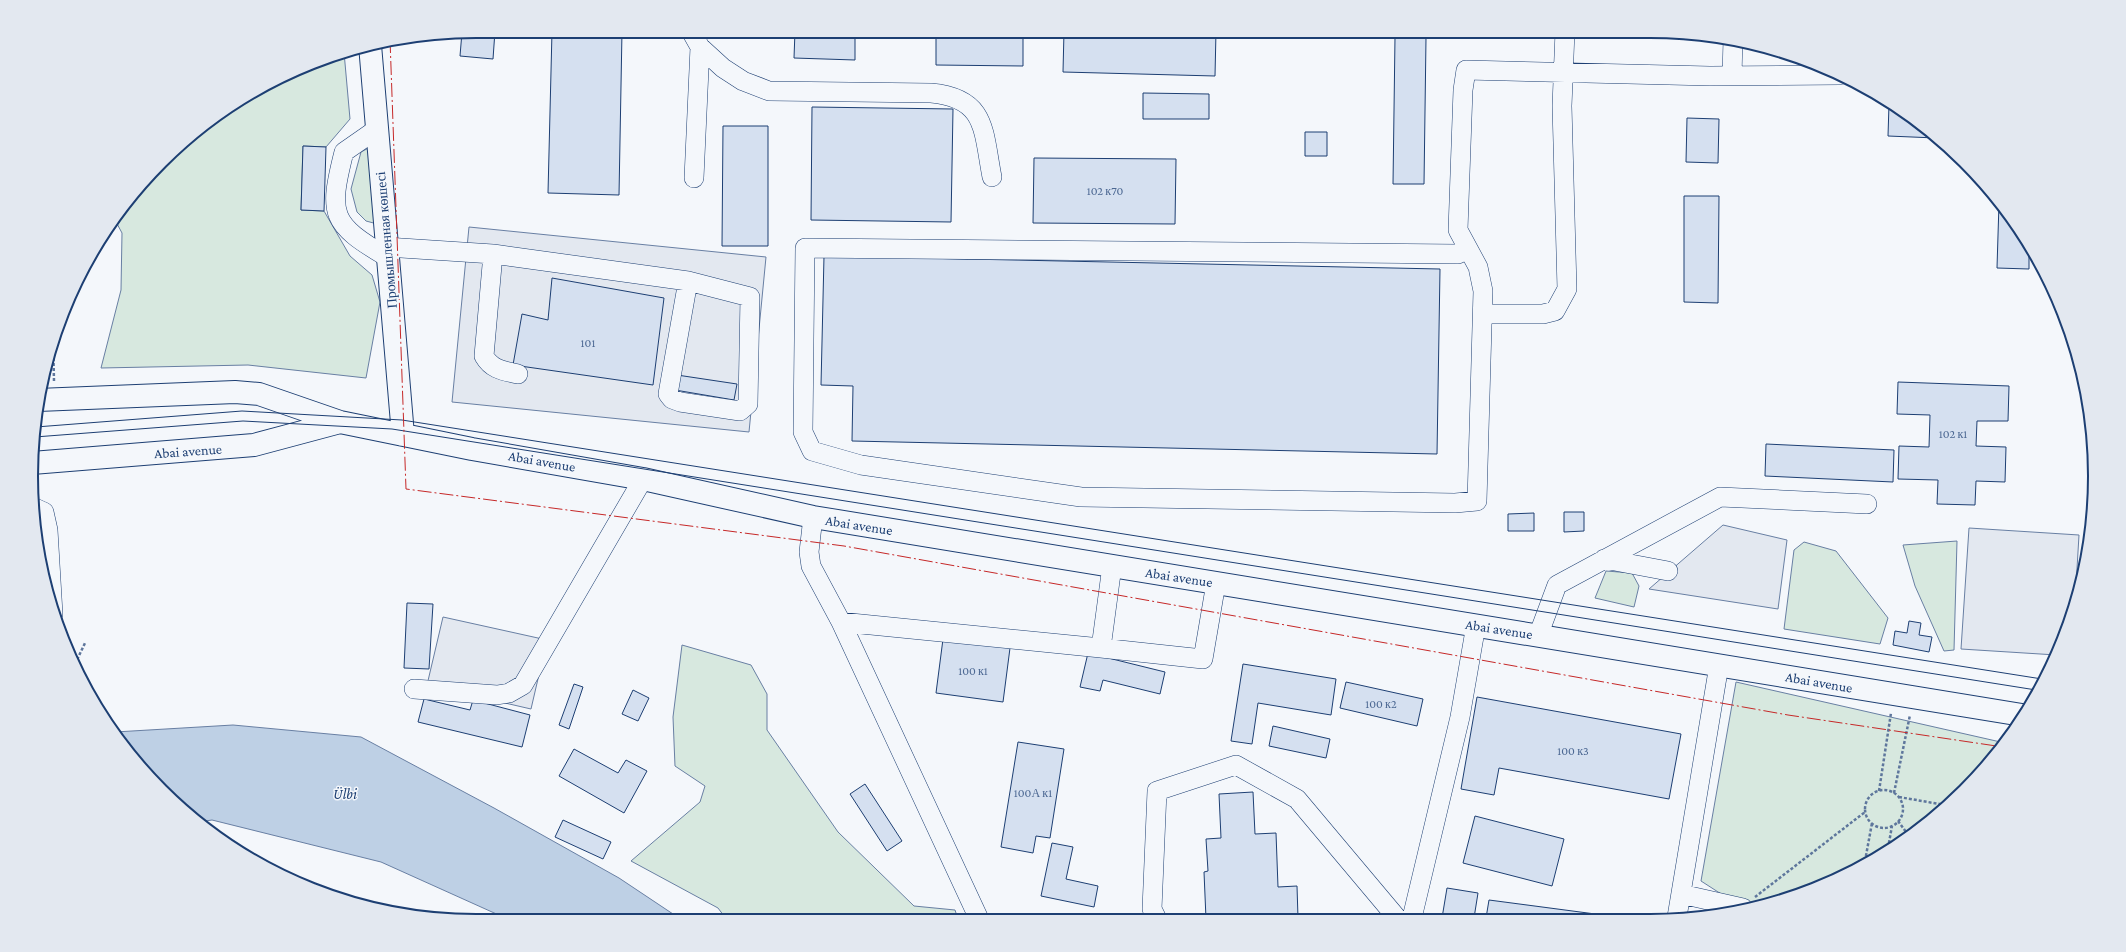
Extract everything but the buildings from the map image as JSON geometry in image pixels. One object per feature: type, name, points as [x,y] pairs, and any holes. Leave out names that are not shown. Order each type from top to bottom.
[{"type":"main road","name":"Промышленная көшесі","points":[[371,51],[386,252],[402,406],[403,435]]},
{"type":"main road","name":"Abai avenue","points":[[47,400],[235,392],[259,394],[340,422],[643,479],[812,517],[2017,714]]},
{"type":"main road","name":"Abai avenue","points":[[38,462],[254,445],[340,422]]},
{"type":"street","points":[[1483,314],[1543,314],[1554,311],[1567,289],[1562,106],[1565,38]]},
{"type":"street","points":[[696,39],[730,72],[743,81],[769,92],[931,93],[946,94],[960,99],[972,109],[981,121],[992,177]]},
{"type":"street","points":[[694,178],[696,39]]},
{"type":"street","points":[[1732,76],[1733,46]]},
{"type":"street","points":[[1468,249],[1458,254],[805,248],[803,432],[812,452],[861,465],[1081,497],[1455,503],[1477,501],[1483,292],[1478,267],[1458,230],[1463,90],[1466,70],[1732,76],[1827,75]]},
{"type":"street","points":[[377,129],[344,152],[336,181],[335,209],[342,225],[357,240],[386,252],[493,254],[688,281],[750,297],[749,399],[745,408],[740,411],[680,402],[672,399],[668,394],[688,281]]},
{"type":"street","points":[[493,254],[484,356],[495,368],[518,374]]},
{"type":"street","points":[[414,689],[497,695],[509,693],[523,686],[643,479]]},
{"type":"street","points":[[1538,636],[1557,585],[1720,497],[1867,504]]},
{"type":"street","points":[[40,510],[44,512],[48,530],[51,581]]},
{"type":"street","points":[[812,517],[809,552],[811,566],[841,622],[977,914]]},
{"type":"street","points":[[1604,559],[1668,571]]},
{"type":"street","points":[[1102,648],[1112,566]]},
{"type":"street","points":[[841,622],[1203,659],[1216,583]]},
{"type":"street","points":[[1413,914],[1460,717],[1476,625]]},
{"type":"street","points":[[1678,913],[1719,665]]},
{"type":"street","points":[[1154,914],[1152,909],[1157,791],[1236,765],[1297,798],[1394,914]]},
{"type":"street","points":[[1681,894],[1734,906]]},
{"type":"path","points":[[47,400],[49,379]]},
{"type":"path","points":[[78,658],[85,643]]},
{"type":"path","points":[[1879,791],[1904,696]]},
{"type":"path","points":[[1894,793],[1904,696]]},
{"type":"path","points":[[1887,790],[1894,793],[1898,797],[1903,809],[1898,821],[1892,826],[1881,828],[1872,823],[1866,812],[1866,802],[1870,797],[1879,791],[1887,790]]},
{"type":"path","points":[[1898,797],[1940,804]]},
{"type":"path","points":[[1751,902],[1866,812]]},
{"type":"path","points":[[1898,821],[1905,831]]},
{"type":"path","points":[[1866,857],[1872,823]]},
{"type":"path","points":[[1889,842],[1892,826]]},
{"type":"shaded area","points":[[345,58],[350,119],[326,147],[303,146],[301,210],[324,211],[350,256],[372,275],[380,302],[366,378],[248,365],[101,368],[121,290],[122,233],[118,225],[147,187],[166,166],[209,129],[233,112],[282,83],[308,71]]},
{"type":"shaded area","points":[[378,143],[385,226],[366,221],[357,212],[351,189],[361,152]]},
{"type":"shaded area","points":[[469,227],[766,257],[749,432],[452,402]]},
{"type":"shaded area","points":[[1723,525],[1787,540],[1778,609],[1649,589]]},
{"type":"shaded area","points":[[1969,528],[2079,535],[2077,574],[2065,617],[2050,655],[1961,649]]},
{"type":"shaded area","points":[[1957,541],[1954,650],[1944,651],[1915,586],[1903,545]]},
{"type":"shaded area","points":[[1804,542],[1836,551],[1888,618],[1880,644],[1784,629],[1794,550]]},
{"type":"shaded area","points":[[1606,571],[1632,573],[1639,586],[1634,607],[1595,598]]},
{"type":"shaded area","points":[[443,617],[547,640],[531,709],[427,685]]},
{"type":"shaded area","points":[[682,645],[751,665],[767,694],[767,730],[838,832],[914,906],[955,910],[956,914],[722,914],[718,908],[631,861],[700,802],[705,786],[675,766],[673,717]]},
{"type":"shaded area","points":[[1736,682],[1998,741],[1960,786],[1939,805],[1893,840],[1844,869],[1791,891],[1739,905],[1701,881]]},
{"type":"water","name":"Ülbi","points":[[233,725],[361,737],[494,808],[619,878],[673,914],[496,914],[381,862],[212,820],[206,821],[166,786],[147,765],[121,732]]},
{"type":"tram line","points":[[41,427],[242,411],[402,420],[2038,678]]},
{"type":"tram line","points":[[40,437],[243,421],[392,429],[2032,689]]},
{"type":"power","points":[[390,46],[406,489],[844,546],[1788,715],[1995,746]]}]
